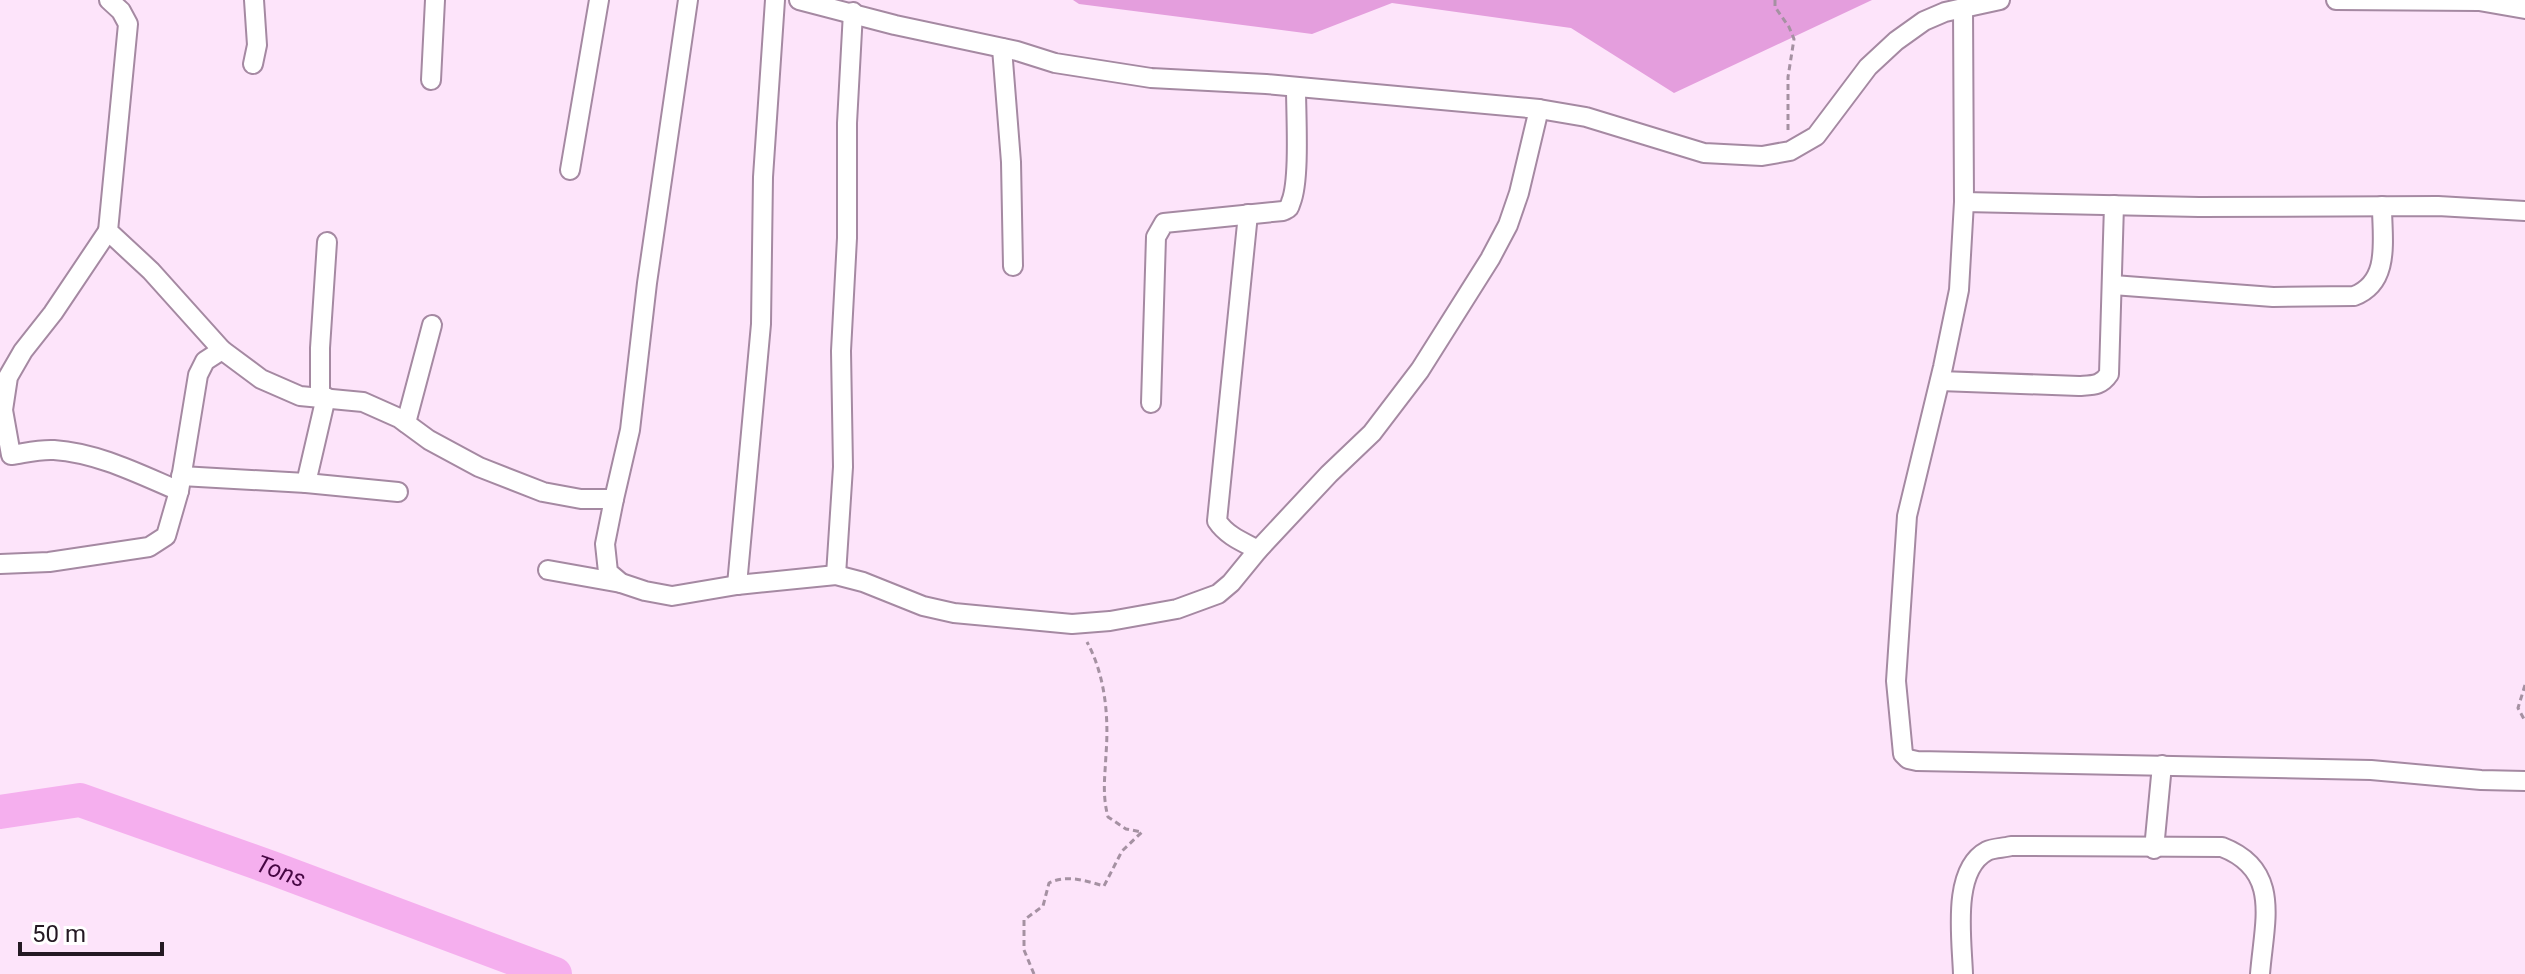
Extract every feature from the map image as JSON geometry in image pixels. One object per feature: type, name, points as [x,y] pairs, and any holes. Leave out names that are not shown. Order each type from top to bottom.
[{"type":"street","points":[[109,0],[121,11],[128,24],[108,231],[8,377],[3,410],[5,455],[51,450],[83,454],[180,483],[306,483],[398,492]]},
{"type":"street","points":[[253,64],[257,45],[254,0]]},
{"type":"street","points":[[431,80],[435,0]]},
{"type":"street","points":[[570,170],[599,0]]},
{"type":"street","points":[[621,583],[608,572],[605,544],[630,430],[647,283],[688,0]]},
{"type":"street","points":[[737,585],[761,324],[763,177],[775,0]]},
{"type":"street","points":[[799,0],[1055,63],[1151,78],[1266,84],[1539,109],[1586,117],[1704,153],[1762,156],[1790,151],[1816,136],[1868,67],[1924,21],[1945,12],[2000,0]]},
{"type":"street","points":[[2336,0],[2479,1],[2525,9]]},
{"type":"street","points":[[1963,8],[1964,202],[1959,290],[1907,516],[1896,681],[1903,754],[1917,761],[2371,770],[2525,781]]},
{"type":"street","points":[[836,575],[843,467],[841,351],[853,12]]},
{"type":"street","points":[[1002,48],[1011,162],[1013,266]]},
{"type":"street","points":[[1151,403],[1156,237],[1160,228],[1164,223],[1283,211],[1291,203],[1296,88]]},
{"type":"street","points":[[548,570],[672,596],[737,585],[836,575],[863,582],[923,606],[954,613],[1072,624],[1110,621],[1177,609],[1218,594],[1393,408],[1490,259],[1508,225],[1539,109]]},
{"type":"street","points":[[1964,202],[2214,207],[2382,206],[2525,211]]},
{"type":"street","points":[[1940,381],[2098,385],[2109,374],[2114,205]]},
{"type":"street","points":[[2113,285],[2273,297],[2354,296],[2366,292],[2382,268],[2382,206]]},
{"type":"street","points":[[1248,214],[1217,521],[1233,538],[1258,550]]},
{"type":"street","points":[[108,231],[151,271],[222,350],[261,379],[300,396],[363,402],[406,423],[429,440],[479,467],[543,492],[581,499],[614,499]]},
{"type":"street","points":[[306,483],[323,397],[320,348],[327,242]]},
{"type":"street","points":[[406,423],[432,325]]},
{"type":"street","points":[[0,564],[49,562],[149,547],[166,536],[180,483],[198,375],[205,361],[222,350]]},
{"type":"street","points":[[2154,849],[2162,765]]},
{"type":"street","points":[[1963,974],[1962,894],[1969,867],[1987,851],[2011,846],[2222,847],[2242,855],[2264,885],[2260,974]]},
{"type":"path","points":[[1775,0],[1775,7],[1794,39],[1787,95],[1790,151]]},
{"type":"path","points":[[1034,974],[1024,950],[1024,920],[1043,906],[1049,883],[1059,878],[1104,886],[1122,851],[1142,832],[1126,829],[1108,817],[1102,795],[1108,722],[1103,683],[1092,650],[1082,633],[1072,624]]},
{"type":"path","points":[[2525,685],[2518,708],[2525,721]]},
{"type":"shaded area","points":[[1073,0],[1872,0],[1674,93],[1571,28],[1392,3],[1312,34],[1079,4]]},
{"type":"waterway","name":"Tons","points":[[0,812],[80,800],[555,974]]}]
